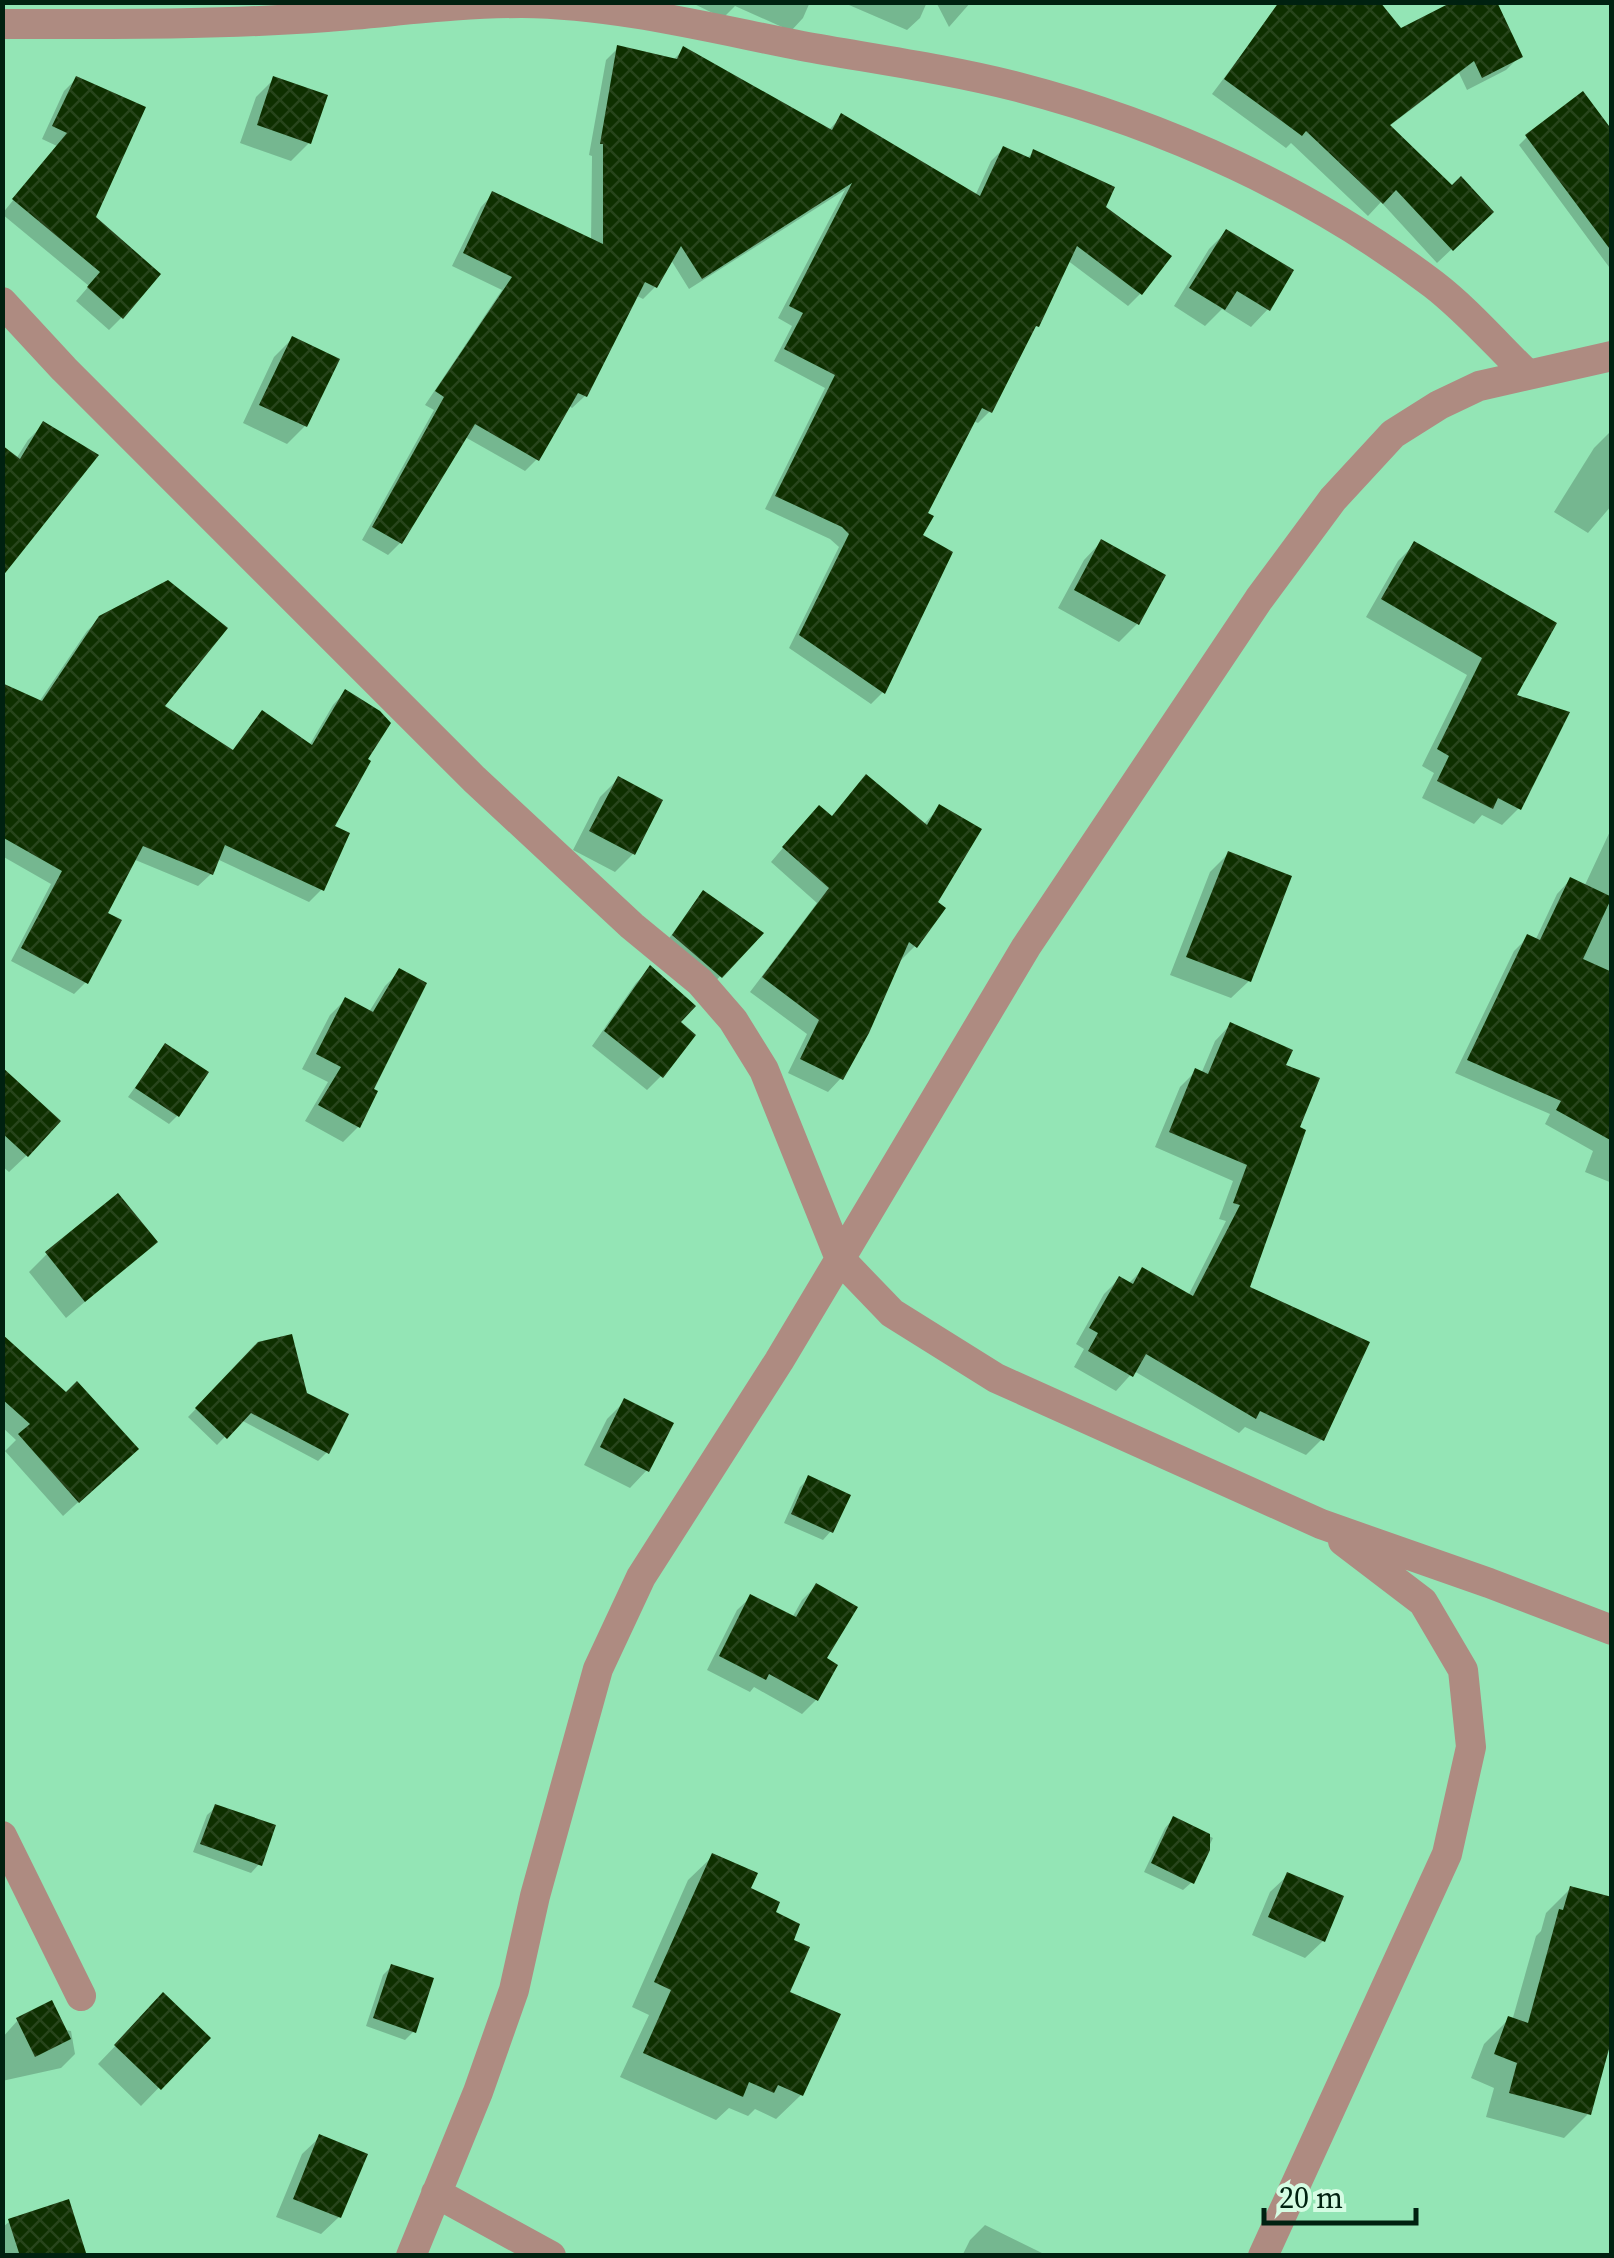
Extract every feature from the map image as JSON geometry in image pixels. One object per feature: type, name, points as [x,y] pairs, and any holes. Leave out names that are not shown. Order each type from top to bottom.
[{"type":"street","points":[[2,9],[11,2]]},
{"type":"street","points":[[2,24],[328,17],[438,4],[558,5],[671,20],[1015,86],[1123,118],[1243,169],[1332,218],[1435,286],[1527,374]]},
{"type":"street","points":[[2,302],[64,369],[474,778],[711,994],[733,1020],[764,1070],[840,1259],[892,1313],[996,1378],[1321,1524],[1489,1582],[1612,1630]]},
{"type":"street","points":[[410,2256],[478,2092],[514,1990],[535,1896],[598,1669],[641,1578],[780,1360],[1026,947],[1259,599],[1333,498],[1393,434],[1479,386],[1612,356]]},
{"type":"street","points":[[1263,2256],[1447,1854],[1471,1747],[1463,1670],[1424,1602],[1321,1524]]},
{"type":"street","points":[[2,1836],[80,1996]]},
{"type":"street","points":[[436,2193],[551,2256]]},
{"type":"building","points":[[1279,2],[1380,2],[1401,28],[1452,2],[1497,2],[1523,57],[1482,78],[1474,61],[1390,125],[1452,185],[1461,176],[1494,212],[1453,251],[1396,190],[1383,204],[1306,131],[1302,136],[1224,79]]},
{"type":"building","points":[[617,45],[677,59],[683,46],[832,130],[841,113],[980,196],[1003,146],[1030,158],[1033,149],[1115,187],[1106,207],[1172,256],[1142,295],[1077,246],[992,413],[982,408],[928,513],[934,516],[923,535],[953,552],[885,694],[799,635],[849,534],[842,527],[775,496],[835,375],[784,349],[803,313],[789,306],[852,183],[702,279],[681,246],[657,288],[645,282],[587,397],[578,393],[539,461],[475,424],[402,544],[372,527],[444,397],[435,391],[512,277],[463,253],[492,191],[603,244],[600,144]]},
{"type":"building","points":[[76,76],[146,107],[96,217],[161,274],[123,319],[87,287],[100,272],[12,199],[67,133],[52,126]]},
{"type":"building","points":[[273,76],[328,95],[311,144],[257,125]]},
{"type":"building","points":[[1583,91],[1612,130],[1612,252],[1525,135]]},
{"type":"building","points":[[1226,229],[1294,270],[1270,311],[1237,291],[1225,310],[1189,288]]},
{"type":"building","points":[[292,336],[340,359],[307,427],[259,405]]},
{"type":"building","points":[[43,421],[99,455],[2,577],[2,445],[20,459]]},
{"type":"building","points":[[1101,539],[1166,575],[1139,625],[1074,590]]},
{"type":"building","points":[[1414,541],[1557,623],[1517,695],[1570,712],[1521,810],[1498,798],[1493,809],[1437,781],[1449,756],[1437,749],[1482,658],[1381,599]]},
{"type":"building","points":[[168,580],[228,628],[165,706],[233,750],[262,710],[312,745],[345,689],[380,711],[391,723],[368,759],[371,761],[335,826],[350,833],[324,891],[225,845],[213,875],[143,846],[108,913],[122,920],[88,984],[21,948],[62,871],[2,837],[2,683],[42,701],[99,616]]},
{"type":"building","points":[[866,774],[927,825],[939,804],[982,829],[938,902],[946,908],[917,948],[909,942],[869,1033],[843,1080],[800,1059],[819,1020],[762,977],[829,888],[782,847],[819,805],[832,816]]},
{"type":"building","points":[[618,776],[663,800],[635,855],[589,831]]},
{"type":"building","points":[[1228,851],[1292,876],[1251,982],[1186,957]]},
{"type":"building","points":[[1570,877],[1612,897],[1583,959],[1612,972],[1612,1141],[1556,1110],[1561,1101],[1467,1060],[1527,934],[1540,940]]},
{"type":"building","points":[[703,890],[764,933],[722,978],[672,935]]},
{"type":"building","points":[[650,965],[696,1006],[681,1022],[696,1035],[663,1078],[604,1031]]},
{"type":"building","points":[[399,968],[427,983],[374,1089],[378,1091],[360,1128],[318,1105],[341,1067],[316,1054],[345,997],[373,1012]]},
{"type":"building","points":[[1230,1022],[1293,1050],[1286,1065],[1320,1078],[1300,1127],[1306,1130],[1250,1287],[1370,1342],[1324,1441],[1260,1411],[1256,1419],[1146,1354],[1133,1377],[1088,1351],[1098,1333],[1089,1328],[1119,1276],[1133,1284],[1142,1267],[1193,1296],[1240,1205],[1233,1203],[1247,1165],[1169,1132],[1195,1068],[1208,1074]]},
{"type":"building","points":[[165,1043],[209,1072],[179,1117],[135,1088]]},
{"type":"building","points":[[2,1067],[61,1121],[28,1157],[2,1133]]},
{"type":"building","points":[[118,1193],[158,1242],[85,1302],[45,1252]]},
{"type":"building","points":[[2,1334],[66,1392],[77,1381],[139,1449],[79,1503],[18,1434],[30,1424],[2,1399]]},
{"type":"building","points":[[292,1334],[307,1393],[349,1414],[329,1454],[251,1413],[227,1439],[195,1408],[258,1342]]},
{"type":"building","points":[[624,1398],[674,1423],[649,1472],[600,1447]]},
{"type":"building","points":[[808,1475],[851,1495],[833,1533],[791,1514]]},
{"type":"building","points":[[816,1583],[858,1607],[827,1658],[838,1665],[818,1701],[769,1674],[766,1680],[719,1656],[750,1594],[796,1617]]},
{"type":"building","points":[[215,1804],[276,1825],[262,1866],[200,1844]]},
{"type":"building","points":[[1173,1816],[1210,1834],[1210,1850],[1194,1884],[1151,1863]]},
{"type":"building","points":[[712,1853],[758,1873],[751,1888],[780,1902],[776,1912],[800,1924],[794,1940],[810,1947],[790,1992],[841,2014],[803,2096],[778,2085],[774,2093],[749,2082],[743,2097],[643,2053],[671,1990],[654,1982]]},
{"type":"building","points":[[1287,1872],[1344,1896],[1325,1942],[1268,1917]]},
{"type":"building","points":[[1570,1886],[1612,1897],[1612,2038],[1591,2115],[1509,2093],[1517,2063],[1494,2054],[1508,2016],[1528,2023],[1559,1909],[1563,1910]]},
{"type":"building","points":[[391,1964],[434,1978],[416,2033],[373,2018]]},
{"type":"building","points":[[163,1992],[211,2038],[161,2090],[114,2045]]},
{"type":"building","points":[[52,2000],[71,2039],[35,2057],[16,2018]]},
{"type":"building","points":[[319,2134],[368,2154],[341,2218],[293,2199]]},
{"type":"building","points":[[69,2199],[87,2256],[20,2256],[8,2219]]}]
